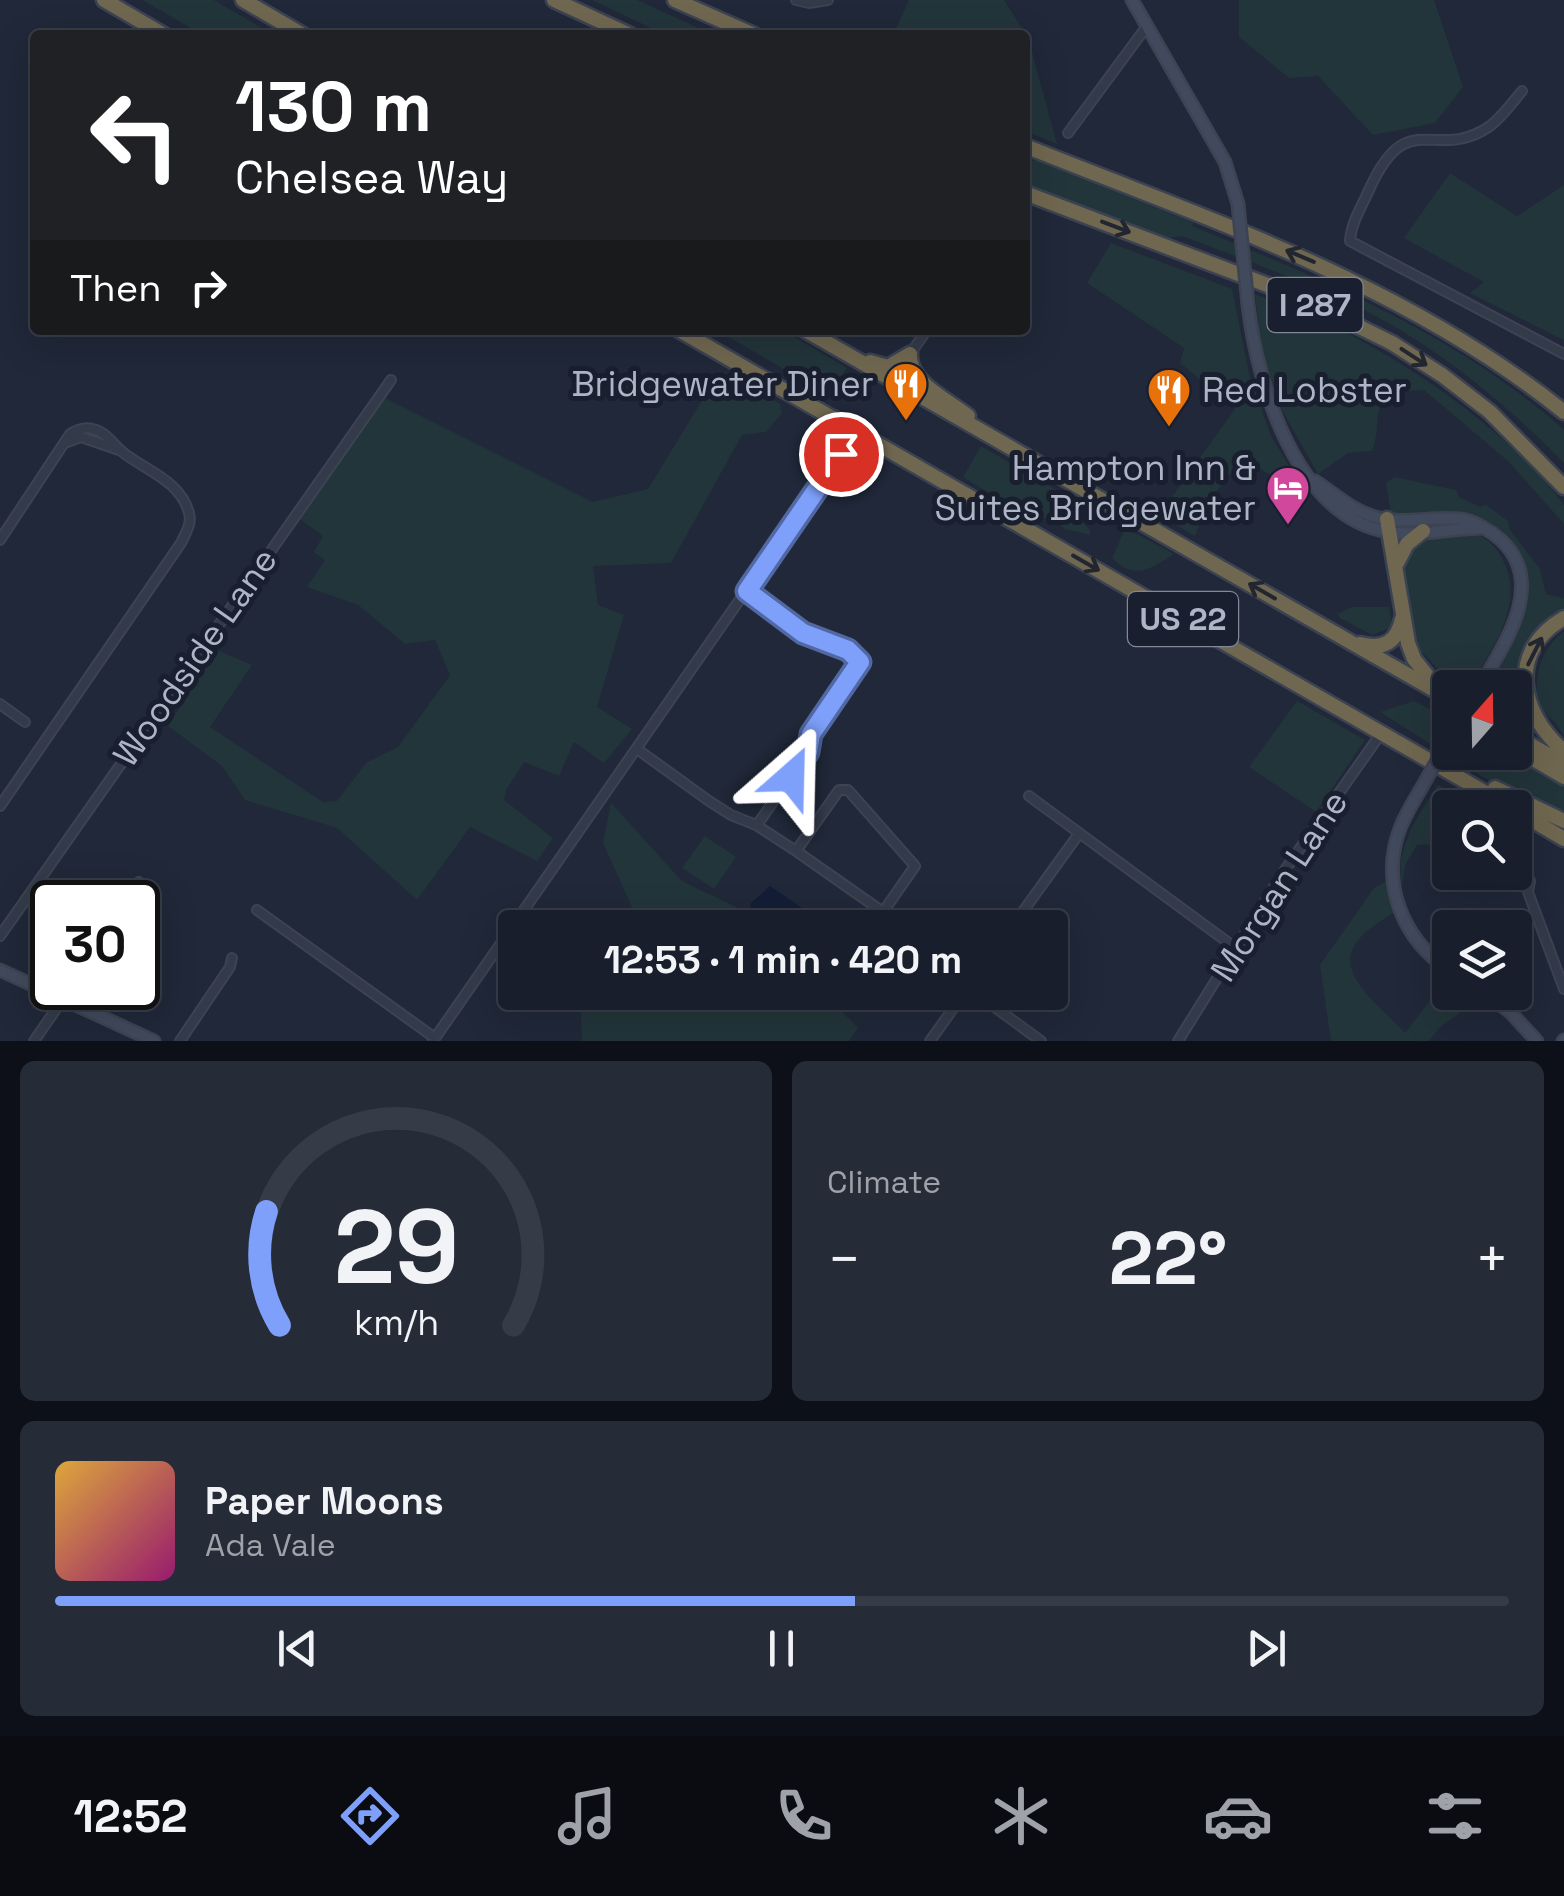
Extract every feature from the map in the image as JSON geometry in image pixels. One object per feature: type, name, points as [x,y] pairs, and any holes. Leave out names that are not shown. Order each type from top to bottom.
[{"type":"highway","points":[[104,0],[155,30]]},
{"type":"highway","points":[[243,0],[294,30]]},
{"type":"highway","points":[[554,0],[619,30]]},
{"type":"highway","points":[[675,0],[743,30]]},
{"type":"highway","name":"I 287","points":[[1030,148],[1344,275],[1434,324],[1564,412]]},
{"type":"highway","name":"I 287","points":[[1030,195],[1299,298],[1392,342],[1490,412],[1564,487]]},
{"type":"highway","name":"US 22","points":[[688,335],[1482,790]]},
{"type":"highway","name":"US 22","points":[[814,335],[1432,689]]},
{"type":"highway","points":[[834,346],[882,366],[898,364],[910,354]]},
{"type":"highway","points":[[910,354],[910,368],[918,378],[999,442]]},
{"type":"highway","points":[[834,418],[841,454],[857,444],[874,441]]},
{"type":"highway","points":[[1388,526],[1402,618],[1414,659],[1432,680]]},
{"type":"highway","points":[[1394,568],[1408,544],[1423,531]]},
{"type":"highway","points":[[1348,641],[1375,647],[1388,644],[1396,637],[1402,618]]},
{"type":"highway","points":[[1564,618],[1536,644],[1525,684],[1534,717],[1564,752]]},
{"type":"highway","points":[[1384,661],[1391,674],[1432,698]]},
{"type":"highway","points":[[1532,746],[1564,764]]},
{"type":"highway","points":[[1532,758],[1564,777]]},
{"type":"highway","points":[[1456,775],[1486,784],[1564,822]]},
{"type":"highway","name":"US 22","points":[[1532,820],[1564,839]]},
{"type":"street","points":[[796,0],[809,4],[828,0]]},
{"type":"street","points":[[1132,0],[1226,162],[1238,204],[1254,354],[1269,402],[1296,457],[1325,498],[1344,515],[1423,531],[1482,528]]},
{"type":"street","points":[[1068,134],[1147,26]]},
{"type":"street","points":[[1522,91],[1490,126],[1457,138],[1407,141],[1395,146],[1380,164],[1354,222],[1350,241],[1564,354]]},
{"type":"street","points":[[910,354],[923,335]]},
{"type":"street","name":"Woodside Lane","points":[[0,936],[391,380]]},
{"type":"street","points":[[0,540],[65,444],[80,437],[119,450],[169,483],[188,508],[190,525],[180,542],[0,806]]},
{"type":"street","points":[[257,910],[434,1039],[841,454]]},
{"type":"street","points":[[1388,526],[1462,518],[1497,536],[1512,554],[1521,589],[1516,621],[1489,670]]},
{"type":"street","points":[[747,591],[803,633],[848,650],[860,662],[811,734],[808,752],[758,826]]},
{"type":"street","points":[[0,704],[25,722]]},
{"type":"street","name":"Morgan Lane","points":[[1178,1041],[1282,874],[1382,732]]},
{"type":"street","points":[[637,748],[709,801],[758,826],[883,912],[915,866],[848,790],[839,790],[796,851]]},
{"type":"street","points":[[1432,769],[1397,839],[1394,888],[1398,908],[1412,936],[1432,958]]},
{"type":"street","points":[[1029,796],[1237,950]]},
{"type":"street","points":[[1025,910],[1078,835]]},
{"type":"street","points":[[1528,890],[1564,989]]},
{"type":"street","points":[[180,1041],[232,958]]},
{"type":"street","points":[[0,970],[30,981]]},
{"type":"street","points":[[34,1041],[54,1010]]},
{"type":"street","points":[[97,1010],[154,1041]]},
{"type":"street","points":[[930,1041],[952,1010]]},
{"type":"street","points":[[999,1010],[1041,1041]]},
{"type":"street","points":[[1507,1010],[1537,1041]]},
{"type":"green space","points":[[142,0],[214,0],[265,30],[194,30]]},
{"type":"green space","points":[[592,0],[637,0],[703,30],[655,30]]},
{"type":"green space","points":[[909,0],[1004,0],[1023,30],[895,30]]},
{"type":"green space","points":[[1239,0],[1434,0],[1463,87],[1435,123],[1373,135],[1318,76],[1289,78],[1239,37]]},
{"type":"green space","points":[[1030,45],[1057,144],[1030,133]]},
{"type":"green space","points":[[1037,160],[1194,223],[1192,226],[1339,289],[1434,338],[1479,365],[1564,430],[1564,463],[1466,375],[1383,320],[1312,286],[1182,236],[1169,238],[1030,187],[1030,161]]},
{"type":"green space","points":[[1450,173],[1517,216],[1564,185],[1564,340],[1470,293],[1484,282],[1404,238]]},
{"type":"green space","points":[[1111,243],[1232,289],[1250,378],[1272,438],[1303,488],[1294,491],[1243,457],[1207,504],[1195,536],[1159,515],[1235,409],[1180,363],[1184,348],[1087,283]]},
{"type":"green space","points":[[1255,294],[1347,333],[1465,408],[1543,479],[1564,505],[1564,524],[1509,462],[1424,390],[1406,391],[1381,403],[1372,451],[1348,453],[1318,474],[1275,398],[1261,349]]},
{"type":"green space","points":[[725,335],[791,335],[847,368],[824,392]]},
{"type":"green space","points":[[725,372],[780,404],[782,413],[766,432],[742,435],[671,563],[593,566],[598,605],[624,615],[597,707],[632,729],[604,763],[574,742],[559,776],[524,762],[504,800],[553,838],[537,861],[470,827],[417,900],[337,828],[245,800],[222,766],[168,726],[217,650],[252,665],[210,727],[323,802],[337,801],[366,763],[398,747],[450,675],[435,640],[405,644],[358,605],[307,587],[325,560],[314,552],[323,536],[294,515],[377,394],[593,502],[648,489],[704,397]]},
{"type":"green space","points":[[981,446],[1082,505],[1078,517],[1090,535],[1065,529],[1049,517],[1033,521],[963,477]]},
{"type":"green space","points":[[1394,477],[1456,490],[1459,497],[1480,507],[1486,505],[1508,521],[1510,530],[1540,569],[1546,594],[1564,598],[1564,608],[1549,617],[1529,640],[1519,670],[1499,670],[1520,625],[1525,595],[1521,564],[1507,537],[1482,519],[1414,518],[1391,513],[1386,483]]},
{"type":"green space","points":[[1124,531],[1174,554],[1150,568],[1128,569],[1112,558]]},
{"type":"green space","points":[[1470,531],[1490,543],[1504,562],[1509,579],[1508,611],[1480,670],[1439,670],[1416,646],[1404,568],[1417,542],[1428,534]]},
{"type":"green space","points":[[1352,607],[1389,607],[1392,627],[1372,635],[1340,618],[1338,614]]},
{"type":"green space","points":[[1564,631],[1564,737],[1555,722],[1538,709],[1537,687],[1543,657]]},
{"type":"green space","points":[[1297,701],[1365,740],[1316,812],[1249,767]]},
{"type":"green space","points":[[1414,701],[1432,710],[1432,745],[1380,712]]},
{"type":"green space","points":[[1532,766],[1564,785],[1564,815],[1532,800],[1532,790],[1511,790],[1472,770],[1532,770]]},
{"type":"green space","points":[[1432,795],[1432,844],[1417,845],[1405,865],[1402,887],[1401,859],[1416,821]]},
{"type":"green space","points":[[611,803],[682,881],[742,910],[633,910],[603,843]]},
{"type":"green space","points":[[705,836],[736,857],[714,889],[682,868]]},
{"type":"green space","points":[[1387,881],[1396,912],[1356,943],[1352,971],[1372,1000],[1405,1033],[1432,998],[1432,1010],[1465,1010],[1441,1026],[1429,1041],[1331,1041],[1320,965],[1374,888]]},
{"type":"green space","points":[[581,1010],[841,1010],[858,1028],[849,1041],[582,1041]]},
{"type":"water","points":[[770,886],[805,910],[751,910],[750,904]]},
{"type":"place","name":"Bridgewater Diner","points":[[906,422]]},
{"type":"place","name":"Red Lobster","points":[[1169,428]]},
{"type":"place","name":"Hampton Inn & Suites Bridgewater","points":[[1288,526]]},
{"type":"route","points":[[791,777],[808,752],[811,734],[860,662],[848,650],[803,633],[747,591],[841,454]]}]
